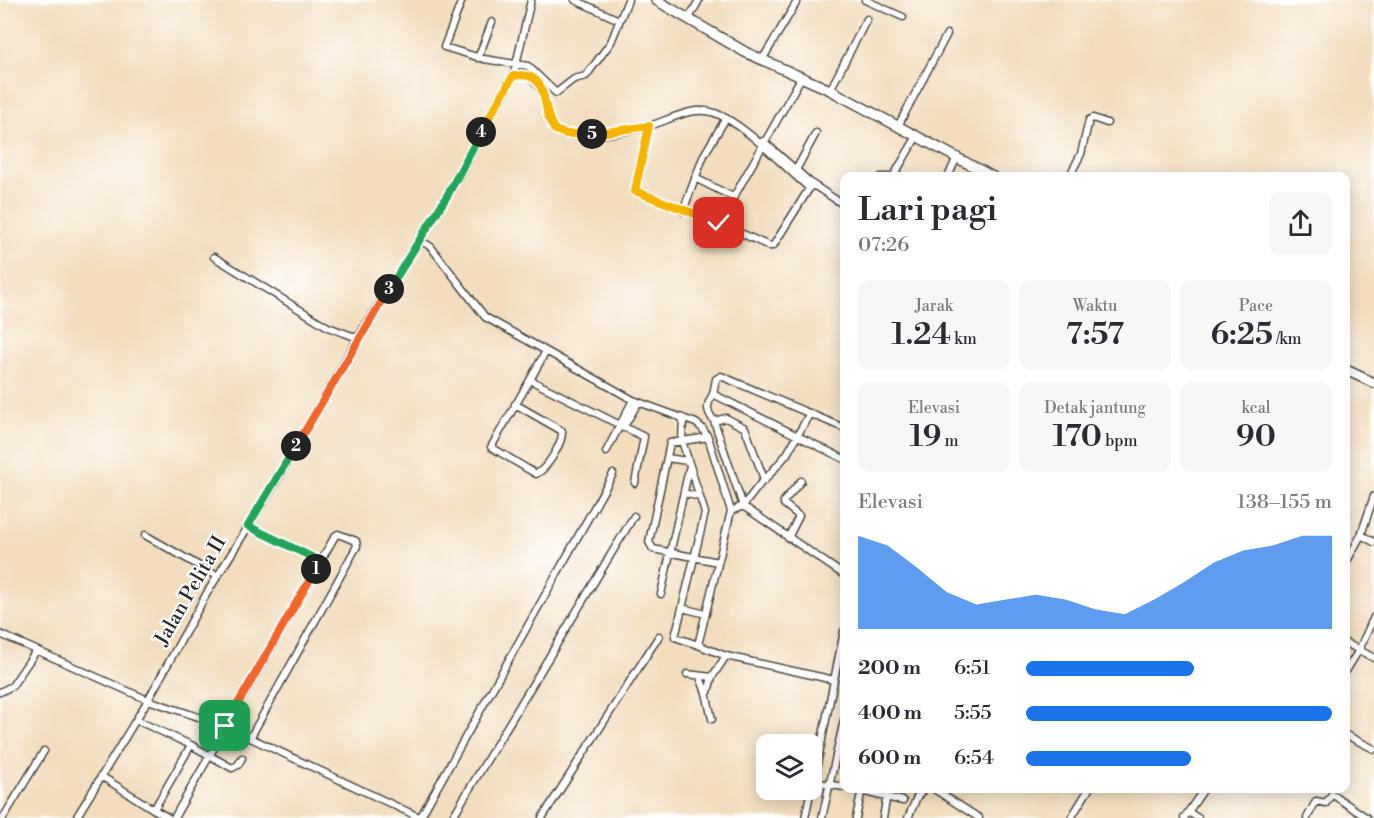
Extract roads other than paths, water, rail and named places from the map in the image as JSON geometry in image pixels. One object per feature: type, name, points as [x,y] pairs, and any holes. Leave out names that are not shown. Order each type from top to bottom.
[{"type":"street","points":[[462,0],[444,47],[533,78],[545,94],[552,127],[566,134],[579,135],[649,126],[701,111],[726,118],[796,170],[810,185]]},
{"type":"street","name":"Jalan Pelita II","points":[[76,818],[148,700],[217,576],[358,338],[422,237],[515,70],[531,0]]},
{"type":"street","points":[[575,0],[619,20]]},
{"type":"street","points":[[545,94],[556,93],[574,79],[585,78],[611,42],[628,0]]},
{"type":"street","points":[[688,20],[699,0]]},
{"type":"street","points":[[762,60],[798,0]]},
{"type":"street","points":[[865,0],[903,17]]},
{"type":"street","points":[[660,1],[688,20],[799,82],[830,90],[898,126],[916,139],[982,172]]},
{"type":"street","points":[[830,90],[867,19]]},
{"type":"street","points":[[478,58],[492,22]]},
{"type":"street","points":[[898,126],[946,34]]},
{"type":"street","points":[[515,70],[531,68],[552,92]]},
{"type":"street","points":[[719,223],[799,82]]},
{"type":"street","points":[[683,211],[704,155],[726,118]]},
{"type":"street","points":[[1072,172],[1081,154],[1089,120],[1093,118],[1107,123]]},
{"type":"street","points":[[649,126],[635,191],[773,246],[810,185]]},
{"type":"street","points":[[796,170],[816,133]]},
{"type":"street","points":[[895,172],[916,139]]},
{"type":"street","points":[[762,144],[810,185],[840,203]]},
{"type":"street","points":[[950,172],[956,160]]},
{"type":"street","points":[[695,178],[733,198]]},
{"type":"street","points":[[422,237],[485,317],[635,402],[696,423],[708,437],[737,509],[840,571]]},
{"type":"street","points":[[214,257],[328,327],[358,338]]},
{"type":"street","points":[[515,404],[562,431],[562,438],[543,469],[536,474],[491,448],[515,404],[546,351]]},
{"type":"street","points":[[1350,372],[1374,383]]},
{"type":"street","points":[[737,509],[714,421],[706,410],[719,376],[840,426]]},
{"type":"street","points":[[530,380],[645,438],[634,483]]},
{"type":"street","points":[[713,394],[840,457]]},
{"type":"street","points":[[606,455],[635,402]]},
{"type":"street","points":[[698,645],[718,562],[737,509],[764,481],[799,436],[810,413]]},
{"type":"street","points":[[683,418],[683,443],[705,513],[675,637],[726,656],[835,676],[840,675]]},
{"type":"street","points":[[714,421],[726,418],[745,428],[764,481]]},
{"type":"street","points":[[708,437],[683,443],[670,443],[649,542],[653,549],[718,562]]},
{"type":"street","points":[[667,458],[688,464]]},
{"type":"street","points":[[661,594],[684,493],[688,464]]},
{"type":"street","points":[[0,634],[148,700],[225,726],[420,818],[613,474]]},
{"type":"street","points":[[788,538],[799,518],[784,501],[801,481]]},
{"type":"street","points":[[684,493],[700,497]]},
{"type":"street","points":[[1350,556],[1361,535],[1374,496]]},
{"type":"street","points":[[452,818],[634,516]]},
{"type":"street","points":[[248,526],[320,561]]},
{"type":"street","points":[[145,534],[217,576]]},
{"type":"street","points":[[174,818],[336,534],[358,543],[324,609],[250,738]]},
{"type":"street","points":[[1361,535],[1374,542]]},
{"type":"street","points":[[682,608],[706,614]]},
{"type":"street","points":[[1350,665],[1374,617]]},
{"type":"street","points":[[542,818],[658,636]]},
{"type":"street","points":[[1350,645],[1374,658]]},
{"type":"street","points":[[0,692],[12,686],[34,650]]},
{"type":"street","points":[[822,739],[840,654]]},
{"type":"street","points":[[706,693],[709,691],[712,677],[726,656]]},
{"type":"street","points":[[687,674],[712,677]]},
{"type":"street","points":[[700,677],[712,719]]},
{"type":"street","points":[[135,720],[191,745],[232,768],[238,765],[242,758]]},
{"type":"street","points":[[1350,737],[1374,749]]},
{"type":"street","points":[[822,818],[840,738]]},
{"type":"street","points":[[153,809],[191,745]]},
{"type":"street","points":[[3,818],[44,751]]},
{"type":"street","points":[[101,776],[169,818]]},
{"type":"street","points":[[822,785],[840,786]]},
{"type":"street","points":[[856,818],[860,793]]},
{"type":"street","points":[[870,793],[903,801]]},
{"type":"street","points":[[884,818],[887,793]]},
{"type":"street","points":[[908,818],[920,793]]},
{"type":"street","points":[[939,793],[968,815],[979,818]]},
{"type":"street","points":[[1071,818],[1087,793]]},
{"type":"street","points":[[1198,818],[1186,815],[1201,793]]},
{"type":"street","points":[[1307,818],[1316,801],[1326,802],[1332,794],[1367,818]]},
{"type":"street","points":[[805,818],[809,800]]}]
